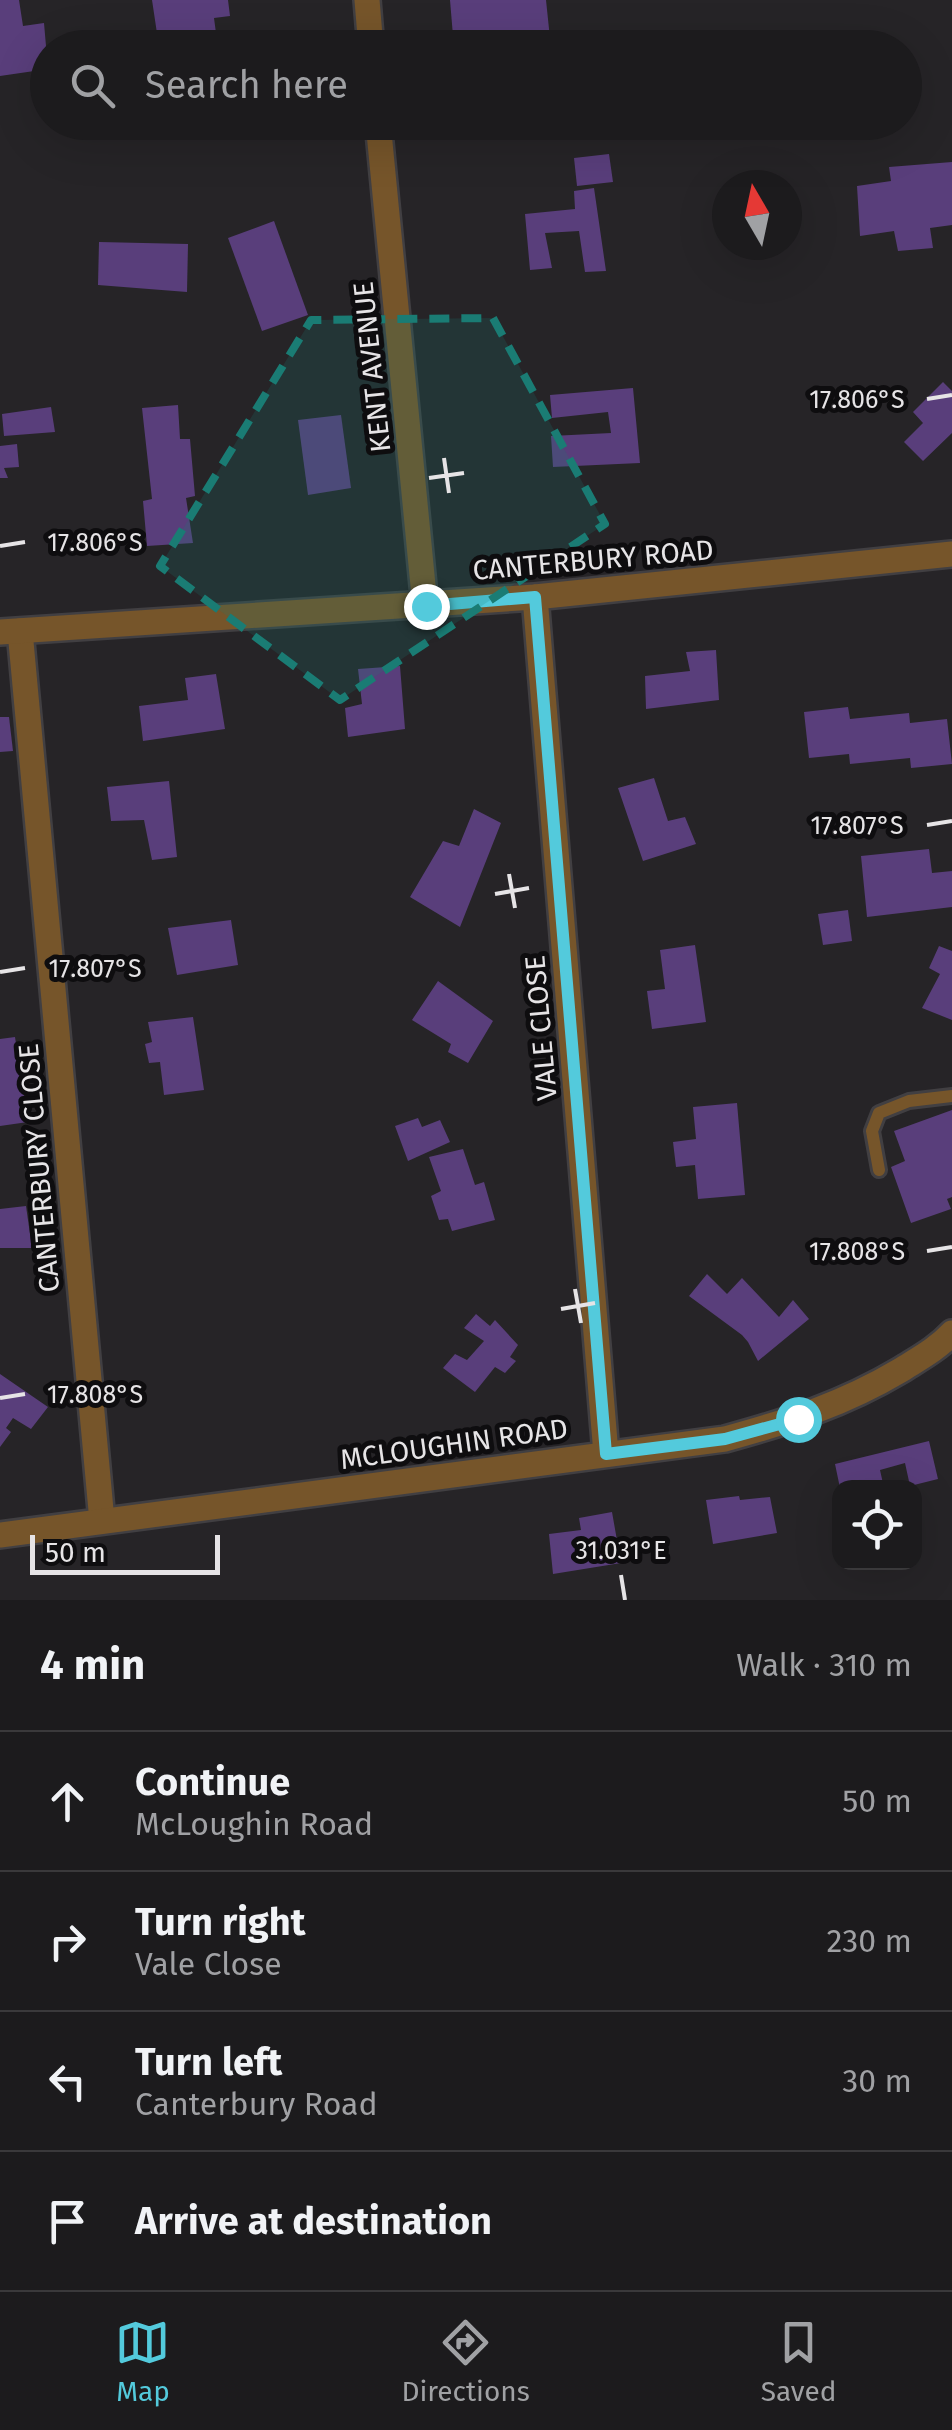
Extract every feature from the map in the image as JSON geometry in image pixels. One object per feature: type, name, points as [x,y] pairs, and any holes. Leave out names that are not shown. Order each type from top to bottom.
[{"type":"street","points":[[366,0],[369,30]]},
{"type":"street","name":"KENT AVENUE","points":[[380,140],[426,606]]},
{"type":"street","name":"CANTERBURY ROAD","points":[[10,632],[535,597],[952,554]]},
{"type":"street","name":"VALE CLOSE","points":[[535,597],[606,1454]]},
{"type":"street","name":"CANTERBURY CLOSE","points":[[10,632],[102,1521]]},
{"type":"street","name":"MCLOUGHIN ROAD","points":[[0,1535],[725,1439],[798,1419],[868,1389],[938,1348],[952,1333]]},
{"type":"lane","points":[[880,1170],[872,1130],[879,1113],[908,1101],[952,1096]]},
{"type":"highlighted area","points":[[493,318],[605,524],[340,700],[160,566],[311,320]]},
{"type":"building","points":[[0,0],[19,0],[23,26],[44,23],[45,30],[30,30],[30,72],[0,76]]},
{"type":"building","points":[[152,0],[228,0],[230,16],[214,18],[216,30],[156,30]]},
{"type":"building","points":[[450,0],[546,0],[549,30],[452,30]]},
{"type":"building","points":[[609,154],[613,182],[577,186],[574,158]]},
{"type":"building","points":[[952,162],[952,225],[930,228],[933,248],[898,251],[894,231],[860,236],[857,186],[891,181],[889,167]]},
{"type":"building","points":[[594,188],[606,271],[585,272],[579,231],[545,233],[552,268],[530,270],[525,214],[575,209],[574,191]]},
{"type":"building","points":[[274,221],[308,315],[262,331],[228,238]]},
{"type":"building","points":[[99,242],[188,244],[187,292],[98,285]]},
{"type":"building","points":[[943,382],[952,391],[952,433],[923,461],[904,442],[923,423],[913,412]]},
{"type":"building","points":[[633,388],[640,463],[553,467],[551,436],[611,433],[608,412],[552,418],[550,395]]},
{"type":"building","points":[[178,405],[180,439],[190,439],[195,496],[186,498],[193,543],[147,546],[143,501],[152,499],[142,408]]},
{"type":"building","points":[[51,407],[55,432],[4,436],[2,414]]},
{"type":"building","points":[[341,415],[351,488],[308,495],[298,420]]},
{"type":"building","points":[[17,444],[19,467],[4,468],[8,478],[0,478],[0,446]]},
{"type":"building","points":[[716,650],[719,700],[646,709],[645,676],[690,671],[686,652]]},
{"type":"building","points":[[400,666],[405,729],[348,737],[345,708],[362,704],[358,669]]},
{"type":"building","points":[[216,674],[225,729],[143,741],[139,706],[188,700],[185,678]]},
{"type":"building","points":[[848,707],[850,719],[909,713],[910,723],[947,719],[952,764],[911,768],[910,758],[850,764],[849,754],[809,758],[804,712]]},
{"type":"building","points":[[0,717],[9,717],[13,751],[0,752]]},
{"type":"building","points":[[654,778],[668,821],[685,817],[696,844],[643,861],[618,788]]},
{"type":"building","points":[[169,781],[177,857],[152,860],[144,820],[111,821],[107,787]]},
{"type":"building","points":[[474,809],[501,823],[460,927],[410,897],[443,841],[459,846]]},
{"type":"building","points":[[929,849],[932,873],[952,871],[952,907],[867,917],[861,856]]},
{"type":"building","points":[[848,910],[852,941],[823,945],[818,914]]},
{"type":"building","points":[[231,920],[238,965],[177,975],[168,928]]},
{"type":"building","points":[[695,945],[706,1022],[652,1029],[647,991],[665,989],[660,950]]},
{"type":"building","points":[[939,946],[952,951],[952,1020],[922,1008],[940,974],[929,968]]},
{"type":"building","points":[[438,981],[493,1021],[468,1063],[448,1052],[451,1044],[412,1020]]},
{"type":"building","points":[[193,1017],[204,1090],[164,1095],[160,1062],[149,1063],[145,1044],[152,1042],[148,1022]]},
{"type":"building","points":[[15,1037],[28,1122],[0,1126],[0,1039]]},
{"type":"building","points":[[737,1103],[745,1195],[698,1199],[695,1165],[676,1167],[673,1142],[696,1139],[693,1107]]},
{"type":"building","points":[[952,1110],[952,1197],[947,1199],[951,1209],[911,1223],[891,1167],[905,1161],[894,1131]]},
{"type":"building","points":[[418,1118],[422,1127],[440,1120],[450,1142],[408,1161],[395,1126]]},
{"type":"building","points":[[463,1149],[475,1185],[484,1182],[495,1220],[452,1231],[448,1219],[439,1220],[431,1196],[441,1191],[429,1157]]},
{"type":"building","points":[[26,1206],[32,1248],[0,1248],[0,1209]]},
{"type":"building","points":[[707,1274],[727,1294],[742,1278],[779,1317],[793,1300],[809,1319],[758,1361],[742,1335],[689,1296]]},
{"type":"building","points":[[476,1314],[490,1326],[495,1320],[518,1345],[510,1357],[516,1361],[505,1373],[495,1367],[475,1392],[443,1368],[455,1354],[467,1360],[484,1341],[464,1328]]},
{"type":"building","points":[[0,1374],[48,1407],[31,1429],[13,1418],[6,1428],[11,1432],[0,1447]]},
{"type":"building","points":[[929,1441],[938,1479],[922,1483],[909,1480],[905,1463],[880,1470],[882,1480],[838,1480],[835,1464]]},
{"type":"building","points":[[739,1496],[740,1500],[770,1497],[777,1533],[713,1544],[706,1500]]},
{"type":"building","points":[[612,1512],[621,1563],[553,1574],[549,1534],[581,1530],[579,1518]]},
{"type":"route","points":[[426,606],[535,597],[606,1454],[725,1439],[798,1419]]}]
